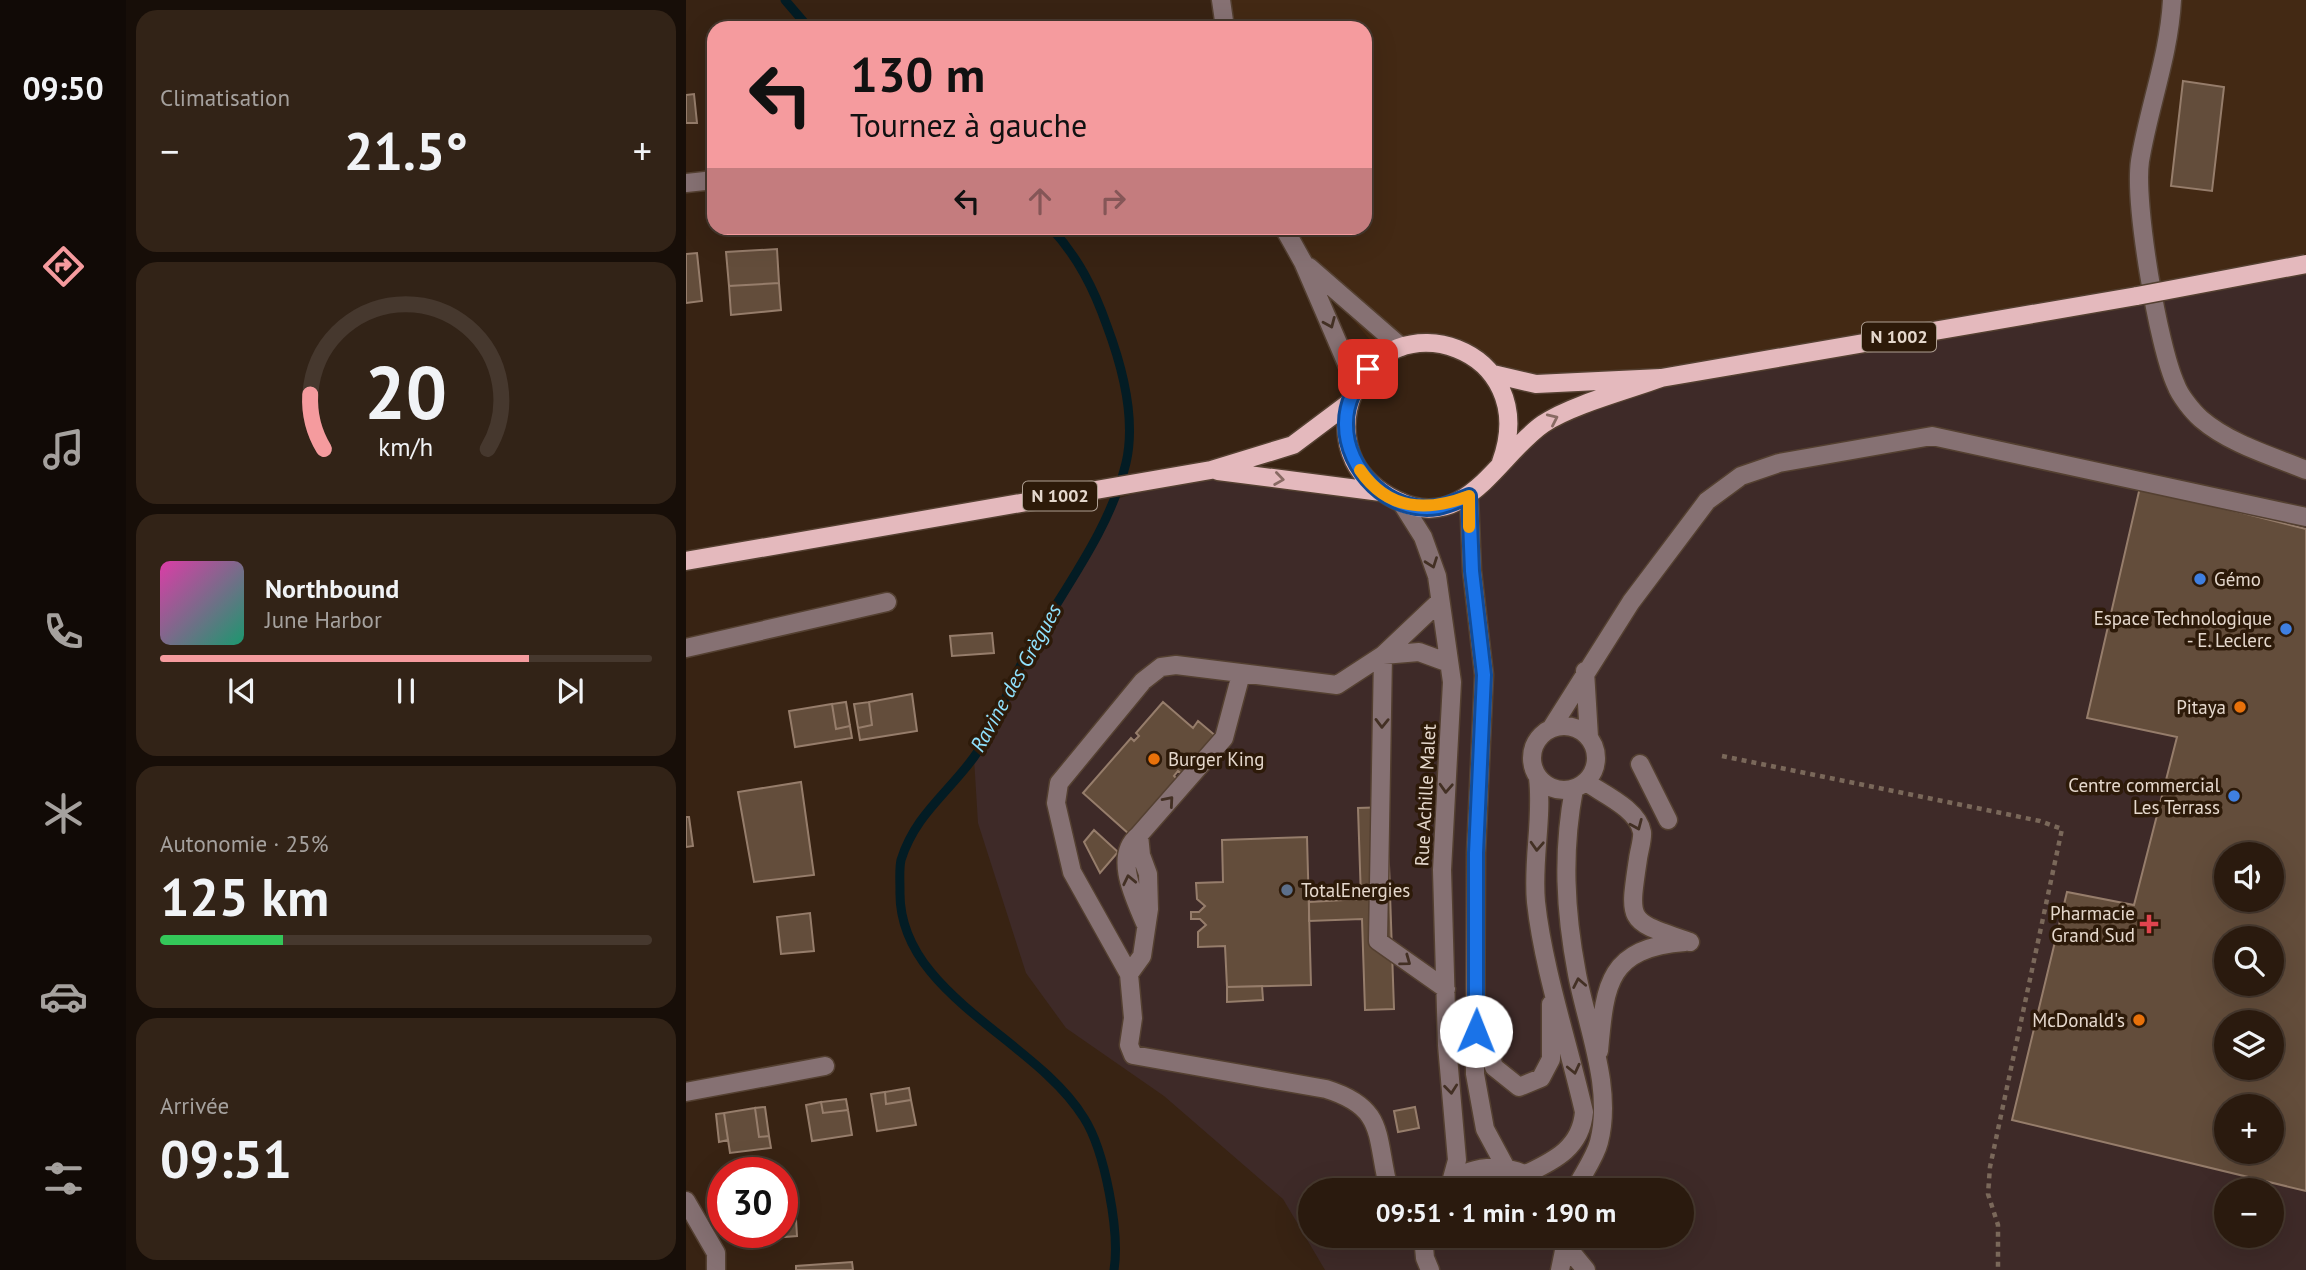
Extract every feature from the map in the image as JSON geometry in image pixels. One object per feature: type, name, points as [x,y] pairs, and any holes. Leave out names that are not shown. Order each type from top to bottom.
[{"type":"main road","name":"N 1002","points":[[1493,374],[1536,384],[1661,378],[2306,264]]},
{"type":"main road","points":[[1442,344],[1461,349],[1479,360],[1493,374],[1505,394],[1510,417],[1510,440],[1502,462],[1488,482],[1469,496],[1437,507],[1401,502],[1381,492],[1354,461],[1346,423],[1349,403],[1356,385],[1368,369],[1401,347],[1442,344]]},
{"type":"main road","name":"N 1002","points":[[1502,462],[1544,423],[1661,378]]},
{"type":"main road","name":"N 1002","points":[[686,561],[1211,470],[1293,445],[1349,403]]},
{"type":"main road","name":"N 1002","points":[[1211,470],[1381,492]]},
{"type":"street","points":[[1221,0],[1224,21]]},
{"type":"street","points":[[2172,0],[2170,36],[2140,161],[2138,194],[2160,323],[2176,386],[2201,419],[2243,444],[2306,470]]},
{"type":"street","points":[[686,183],[707,181]]},
{"type":"street","points":[[1288,235],[1303,262],[1356,385]]},
{"type":"street","points":[[1303,262],[1401,347]]},
{"type":"street","points":[[1552,727],[1631,602],[1707,501],[1741,476],[1779,463],[1933,436],[2270,513],[2306,517]]},
{"type":"street","points":[[1469,496],[1472,571],[1484,675],[1476,853],[1475,1074],[1485,1129],[1506,1168]]},
{"type":"street","name":"Rue Achille Malet","points":[[1401,502],[1423,537],[1437,576],[1452,682],[1442,870],[1447,1045],[1457,1160],[1450,1178]]},
{"type":"street","points":[[1386,1178],[1376,1129],[1367,1109],[1352,1097],[1326,1089],[1143,1059],[1133,1055],[1129,1045],[1133,1018],[1129,974],[1072,872],[1056,803],[1059,783],[1143,681],[1161,667],[1176,665],[1337,685],[1383,655],[1440,601]]},
{"type":"street","points":[[686,648],[887,602]]},
{"type":"street","points":[[1383,655],[1419,652],[1449,663]]},
{"type":"street","points":[[1383,655],[1378,941],[1446,989]]},
{"type":"street","points":[[1581,1178],[1599,1144],[1603,1114],[1598,1069],[1577,974],[1564,891],[1568,820],[1580,785],[1596,765],[1594,746],[1589,737],[1586,671]]},
{"type":"street","points":[[1129,974],[1142,956],[1147,926],[1132,891],[1126,865],[1131,842],[1224,738],[1241,674]]},
{"type":"street","points":[[1526,1174],[1565,1151],[1582,1133],[1584,1112],[1536,901],[1537,837],[1541,803],[1538,778],[1531,760],[1532,749],[1543,732],[1552,727],[1572,726],[1589,737]]},
{"type":"street","points":[[1640,764],[1668,820]]},
{"type":"street","points":[[1538,778],[1554,789],[1580,785],[1631,813],[1642,832],[1630,900],[1635,917],[1650,927],[1690,942],[1656,944],[1640,950],[1616,971],[1604,993],[1598,1069]]},
{"type":"street","points":[[1477,1009],[1494,1068],[1519,1087],[1541,1078],[1551,1059],[1550,969]]},
{"type":"street","points":[[686,1092],[825,1066]]},
{"type":"street","points":[[1459,1178],[1468,1172],[1506,1168],[1531,1178]]},
{"type":"street","points":[[686,1201],[716,1253],[716,1270]]},
{"type":"street","points":[[1425,1248],[1430,1270]]},
{"type":"street","points":[[1560,1270],[1565,1248]]},
{"type":"street","points":[[1572,1248],[1586,1270]]},
{"type":"path","points":[[1722,757],[2040,821],[2062,829],[1990,1167],[1987,1194],[1998,1226],[1998,1270]]},
{"type":"shaded area","points":[[1223,0],[2306,0],[2306,264],[1661,378],[1536,384],[1442,344],[1384,356],[1303,262],[1288,235],[1372,235],[1372,21],[1228,21]]},
{"type":"shaded area","points":[[2306,264],[2306,1270],[1325,1270],[1312,1248],[1694,1248],[1694,1178],[1298,1178],[1298,1224],[1283,1199],[1164,1096],[1066,1028],[1026,973],[978,823],[974,758],[1026,656],[1107,518],[1113,500],[1211,470],[1447,505],[1544,423],[1661,378]]},
{"type":"building","points":[[2183,81],[2224,87],[2212,191],[2171,186]]},
{"type":"building","points":[[694,94],[697,123],[686,123],[686,95]]},
{"type":"building","points":[[777,249],[779,283],[729,286],[726,252]]},
{"type":"building","points":[[697,253],[702,301],[686,303],[686,254]]},
{"type":"building","points":[[779,283],[781,310],[731,315],[729,286]]},
{"type":"building","name":"Centre commercial Les Terrass","points":[[2140,487],[2306,529],[2306,1191],[2284,1186],[2284,1178],[2252,1178],[2012,1120],[2067,892],[2134,905],[2177,737],[2087,718]]},
{"type":"building","points":[[992,633],[994,653],[952,656],[950,636]]},
{"type":"building","points":[[912,694],[917,731],[860,740],[858,728],[872,725],[869,702]]},
{"type":"building","points":[[846,702],[850,726],[836,729],[832,704]]},
{"type":"building","points":[[869,702],[872,725],[858,728],[854,704]]},
{"type":"building","name":"Burger King","points":[[1163,702],[1193,728],[1198,721],[1217,737],[1182,774],[1178,771],[1174,776],[1177,779],[1129,834],[1083,793],[1131,738],[1134,741],[1139,736],[1136,733]]},
{"type":"building","points":[[832,704],[836,729],[850,726],[852,738],[795,747],[789,711]]},
{"type":"building","points":[[801,782],[814,875],[754,882],[738,792]]},
{"type":"building","points":[[1387,807],[1394,1009],[1365,1010],[1362,919],[1309,921],[1309,902],[1361,899],[1358,808]]},
{"type":"building","points":[[686,817],[689,817],[693,846],[686,847]]},
{"type":"building","points":[[1094,830],[1118,852],[1100,873],[1084,842]]},
{"type":"building","points":[[1307,837],[1311,985],[1227,987],[1225,946],[1198,947],[1198,932],[1206,925],[1200,919],[1191,919],[1191,912],[1199,912],[1205,906],[1197,899],[1196,883],[1223,882],[1222,840]]},
{"type":"building","points":[[810,913],[814,951],[781,954],[777,917]]},
{"type":"building","points":[[1262,986],[1263,1000],[1227,1002],[1227,987]]},
{"type":"building","points":[[909,1088],[911,1100],[886,1104],[885,1092]]},
{"type":"building","points":[[885,1092],[886,1104],[911,1100],[916,1125],[877,1131],[871,1094]]},
{"type":"building","points":[[846,1099],[848,1110],[823,1113],[821,1102]]},
{"type":"building","points":[[821,1102],[823,1113],[848,1110],[852,1135],[812,1141],[806,1105]]},
{"type":"building","points":[[765,1107],[769,1136],[759,1137],[755,1108]]},
{"type":"building","points":[[1415,1107],[1419,1128],[1398,1132],[1394,1111]]},
{"type":"building","points":[[755,1108],[759,1137],[769,1136],[771,1148],[730,1153],[724,1113]]},
{"type":"building","points":[[724,1113],[728,1140],[719,1142],[716,1114]]},
{"type":"building","points":[[852,1262],[853,1270],[796,1270],[796,1266]]},
{"type":"waterway","name":"Ravine des Grègues","points":[[785,0],[803,21]]},
{"type":"waterway","name":"Ravine des Grègues","points":[[1057,235],[1084,274],[1097,299],[1113,342],[1128,411],[1129,446],[1126,463],[1118,489],[1096,538],[1026,655],[982,745],[923,817],[907,844],[900,864],[900,890],[905,926],[921,958],[944,987],[1062,1090],[1092,1132],[1113,1214],[1114,1270]]},
{"type":"slow traffic","points":[[1360,470],[1381,492],[1401,502],[1437,507],[1469,496],[1469,527]]},
{"type":"place","name":"Gémo","points":[[2200,579]]},
{"type":"place","name":"Espace Technologique - E. Leclerc","points":[[2286,629]]},
{"type":"place","name":"Pitaya","points":[[2240,707]]},
{"type":"place","name":"Burger King","points":[[1154,759]]},
{"type":"place","name":"Centre commercial Les Terrass","points":[[2234,796]]},
{"type":"place","name":"TotalEnergies","points":[[1287,890]]},
{"type":"place","name":"Pharmacie Grand Sud","points":[[2149,924]]},
{"type":"place","name":"McDonald's","points":[[2139,1020]]},
{"type":"route","points":[[1368,369],[1356,385],[1349,403],[1346,423],[1348,443],[1354,461],[1366,478],[1381,492],[1401,502],[1424,507],[1447,505],[1469,496],[1472,571],[1484,675],[1476,853],[1476,1031]]}]
